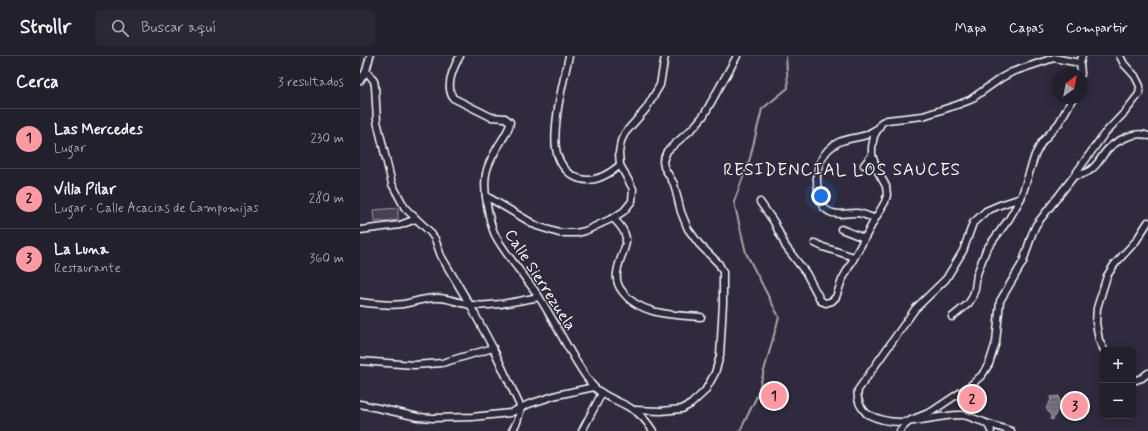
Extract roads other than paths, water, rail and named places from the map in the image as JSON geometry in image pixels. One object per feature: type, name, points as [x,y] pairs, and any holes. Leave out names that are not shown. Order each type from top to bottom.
[{"type":"street","points":[[360,81],[366,71],[370,56]]},
{"type":"street","name":"Calle Sierrezuela","points":[[460,56],[450,82],[450,89],[454,98],[491,117],[505,118],[510,122],[509,128],[494,153],[487,169],[485,181],[490,220],[495,235],[539,297],[551,316],[570,353],[594,387],[602,393],[634,410],[649,424],[653,431]]},
{"type":"street","points":[[569,56],[560,96],[555,132],[556,153],[565,169],[579,178],[587,180],[604,176],[620,165]]},
{"type":"street","points":[[486,196],[537,226],[566,234],[580,232],[613,218],[629,206],[633,189],[620,165],[619,152],[621,141],[625,133],[646,109],[660,85],[665,56]]},
{"type":"street","points":[[634,410],[661,411],[682,409],[691,404],[705,391],[712,378],[720,356],[723,272],[719,264],[699,244],[688,228],[681,212],[674,184],[664,166],[663,161],[667,151],[694,127],[704,115],[737,56]]},
{"type":"street","points":[[1080,68],[1082,56]]},
{"type":"street","points":[[900,431],[907,423],[931,412],[970,386],[982,374],[989,364],[996,342],[1000,301],[1022,262],[1036,224],[1074,176],[1104,134],[1125,112],[1139,94],[1140,86],[1135,76],[1124,64],[1120,56]]},
{"type":"street","points":[[760,202],[774,222],[786,247],[806,273],[821,301],[826,303],[832,301],[836,297],[842,280],[885,202],[887,195],[886,186],[877,170],[872,156],[874,136],[882,122],[887,120],[922,116],[970,100],[1012,72],[1054,57],[1080,63]]},
{"type":"street","points":[[366,71],[374,81],[377,121],[392,184],[405,208],[430,232],[435,239],[440,256],[470,305],[493,348],[521,408],[517,422],[512,431]]},
{"type":"street","points":[[952,317],[968,304],[972,298],[977,274],[986,250],[1009,219],[1021,198],[1035,155],[1042,142],[1059,123],[1070,104]]},
{"type":"street","points":[[875,220],[863,214],[854,213],[839,215],[831,213],[823,208],[820,202],[816,178],[820,162],[832,147],[839,142],[866,135],[877,129]]},
{"type":"street","points":[[1074,176],[1089,171],[1096,165],[1108,149],[1116,143],[1126,138],[1147,133]]},
{"type":"street","points":[[864,165],[872,156]]},
{"type":"street","points":[[884,428],[876,423],[860,405],[857,396],[860,385],[915,309],[946,279],[963,251],[973,223],[986,211],[1021,198]]},
{"type":"street","points":[[613,218],[620,224],[627,237],[625,251],[617,274],[619,287],[624,293],[635,303],[652,310],[670,315],[701,317]]},
{"type":"street","points":[[360,230],[400,225],[416,219]]},
{"type":"street","points":[[1102,347],[1099,340],[1096,323],[1097,308],[1107,276],[1114,265],[1132,246],[1148,222]]},
{"type":"street","points":[[841,229],[864,238]]},
{"type":"street","points":[[815,244],[854,257]]},
{"type":"street","points":[[360,302],[377,305],[401,304],[442,297],[470,305],[498,305],[539,297]]},
{"type":"street","points":[[360,361],[414,365],[442,363],[493,348]]},
{"type":"street","points":[[1136,380],[1142,378],[1148,373]]},
{"type":"street","points":[[360,404],[402,414],[433,418],[472,417],[515,412],[521,408],[557,395],[594,387]]},
{"type":"street","points":[[582,431],[602,393]]},
{"type":"street","points":[[921,427],[950,416],[962,415],[1011,431]]},
{"type":"street","points":[[985,422],[991,431]]},
{"type":"street","points":[[892,430],[911,430]]},
{"type":"waterway","points":[[740,431],[757,396],[779,317],[746,253],[734,202],[750,158],[762,109],[788,88],[786,56]]},
{"type":"place","name":"Las Mercedes","points":[[774,396]]},
{"type":"place","name":"Villa Pilar","points":[[972,399]]},
{"type":"place","name":"La Luna","points":[[1075,406]]},
{"type":"district","name":"RESIDENCIAL LOS SAUCES","points":[[842,170]]}]
